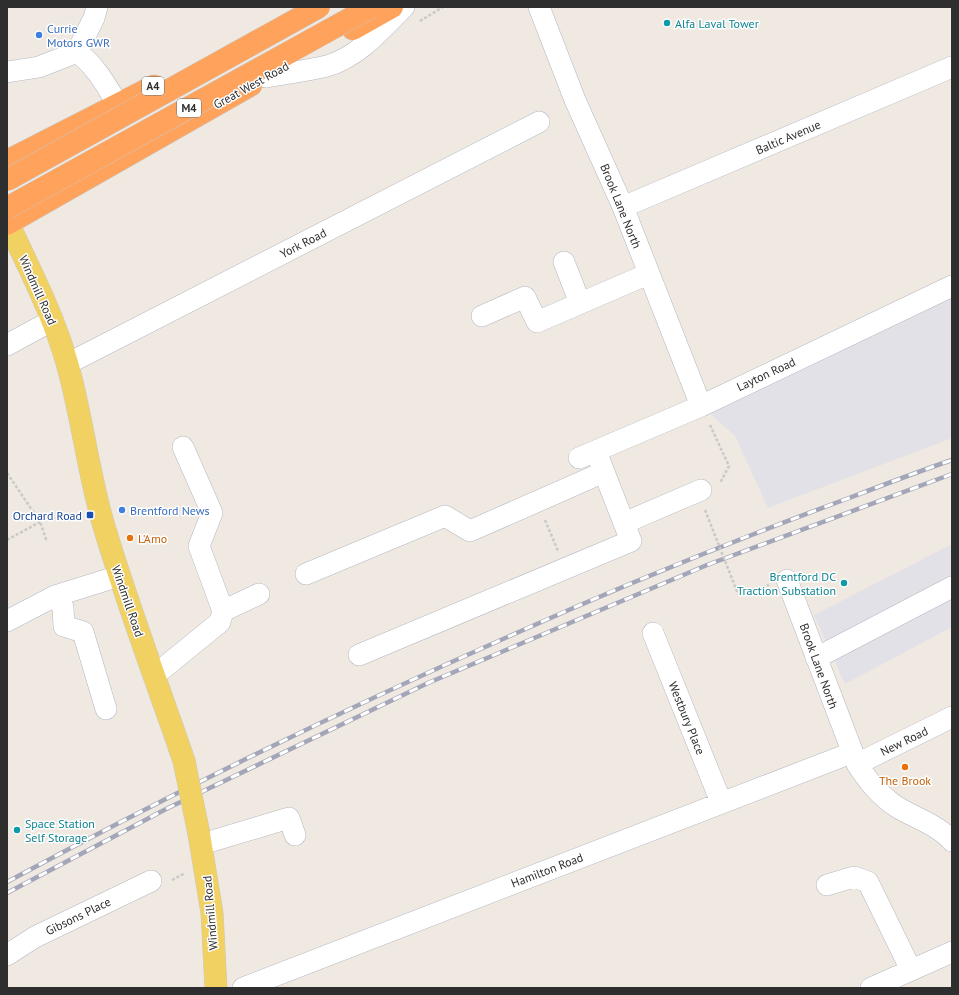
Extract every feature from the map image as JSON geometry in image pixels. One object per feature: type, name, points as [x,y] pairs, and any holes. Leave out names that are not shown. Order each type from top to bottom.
[{"type":"highway","name":"A4","points":[[7,161],[118,106],[297,7]]},
{"type":"highway","name":"M4","points":[[7,180],[319,7]]},
{"type":"highway","name":"M4","points":[[7,219],[371,7]]},
{"type":"highway","name":"Great West Road","points":[[7,219],[392,7]]},
{"type":"main road","name":"Windmill Road","points":[[7,219],[53,320],[67,364],[98,503],[118,576],[155,675],[184,761],[201,839],[212,913],[216,988]]},
{"type":"street","points":[[7,72],[39,67],[77,52],[94,18],[97,7]]},
{"type":"street","points":[[266,77],[327,66],[339,61],[377,35],[404,7]]},
{"type":"street","name":"Brook Lane North","points":[[538,7],[575,100],[623,207],[701,406]]},
{"type":"street","points":[[77,52],[90,62],[102,78],[118,106]]},
{"type":"street","name":"Baltic Avenue","points":[[623,207],[952,67]]},
{"type":"street","name":"York Road","points":[[67,364],[539,122]]},
{"type":"street","points":[[564,262],[580,303]]},
{"type":"street","points":[[482,316],[525,297],[537,322],[648,274]]},
{"type":"street","name":"Layton Road","points":[[604,472],[588,454],[701,406],[952,286]]},
{"type":"street","points":[[7,345],[53,320]]},
{"type":"street","points":[[155,675],[220,622],[223,611],[199,546],[212,513],[183,446]]},
{"type":"street","points":[[306,574],[445,516],[470,531],[604,472],[631,541],[359,655]]},
{"type":"street","points":[[624,523],[703,500]]},
{"type":"street","points":[[7,621],[55,596],[118,576]]},
{"type":"street","name":"Brook Lane North","points":[[787,580],[854,759],[874,789],[885,798],[897,807],[950,835]]},
{"type":"street","points":[[816,658],[952,587]]},
{"type":"street","points":[[223,611],[259,594]]},
{"type":"street","points":[[55,596],[63,607],[64,626],[84,632],[106,709]]},
{"type":"street","name":"Westbury Place","points":[[653,633],[721,802]]},
{"type":"street","name":"New Road","points":[[854,759],[952,717]]},
{"type":"street","name":"Hamilton Road","points":[[243,988],[721,802],[854,759]]},
{"type":"street","points":[[201,839],[289,818],[294,835]]},
{"type":"street","points":[[827,885],[854,877],[868,882],[911,970]]},
{"type":"street","name":"Gibsons Place","points":[[7,955],[35,937],[151,881]]},
{"type":"street","points":[[871,988],[952,952]]},
{"type":"path","points":[[701,406],[729,466],[724,478]]},
{"type":"path","points":[[7,473],[40,522],[47,542]]},
{"type":"path","points":[[703,500],[738,594],[787,580]]},
{"type":"path","points":[[537,501],[565,568]]},
{"type":"path","points":[[7,540],[40,522]]},
{"type":"shaded area","points":[[952,294],[952,438],[768,508],[735,436],[701,406]]},
{"type":"shaded area","points":[[952,544],[952,627],[845,684],[814,615]]},
{"type":"railway","points":[[7,882],[131,817],[320,723],[512,635],[595,598],[722,547],[887,483],[952,460]]},
{"type":"railway","points":[[7,893],[168,808],[428,683],[707,565],[952,474]]},
{"type":"place","name":"Alfa Laval Tower","points":[[667,23]]},
{"type":"place","name":"Currie Motors GWR","points":[[39,35]]},
{"type":"place","name":"Brentford News","points":[[122,510]]},
{"type":"place","name":"Orchard Road","points":[[90,515]]},
{"type":"place","name":"L'Amo","points":[[130,538]]},
{"type":"place","name":"Brentford DC Traction Substation","points":[[844,583]]},
{"type":"place","name":"The Brook","points":[[905,767]]},
{"type":"place","name":"Space Station Self Storage","points":[[17,830]]}]
